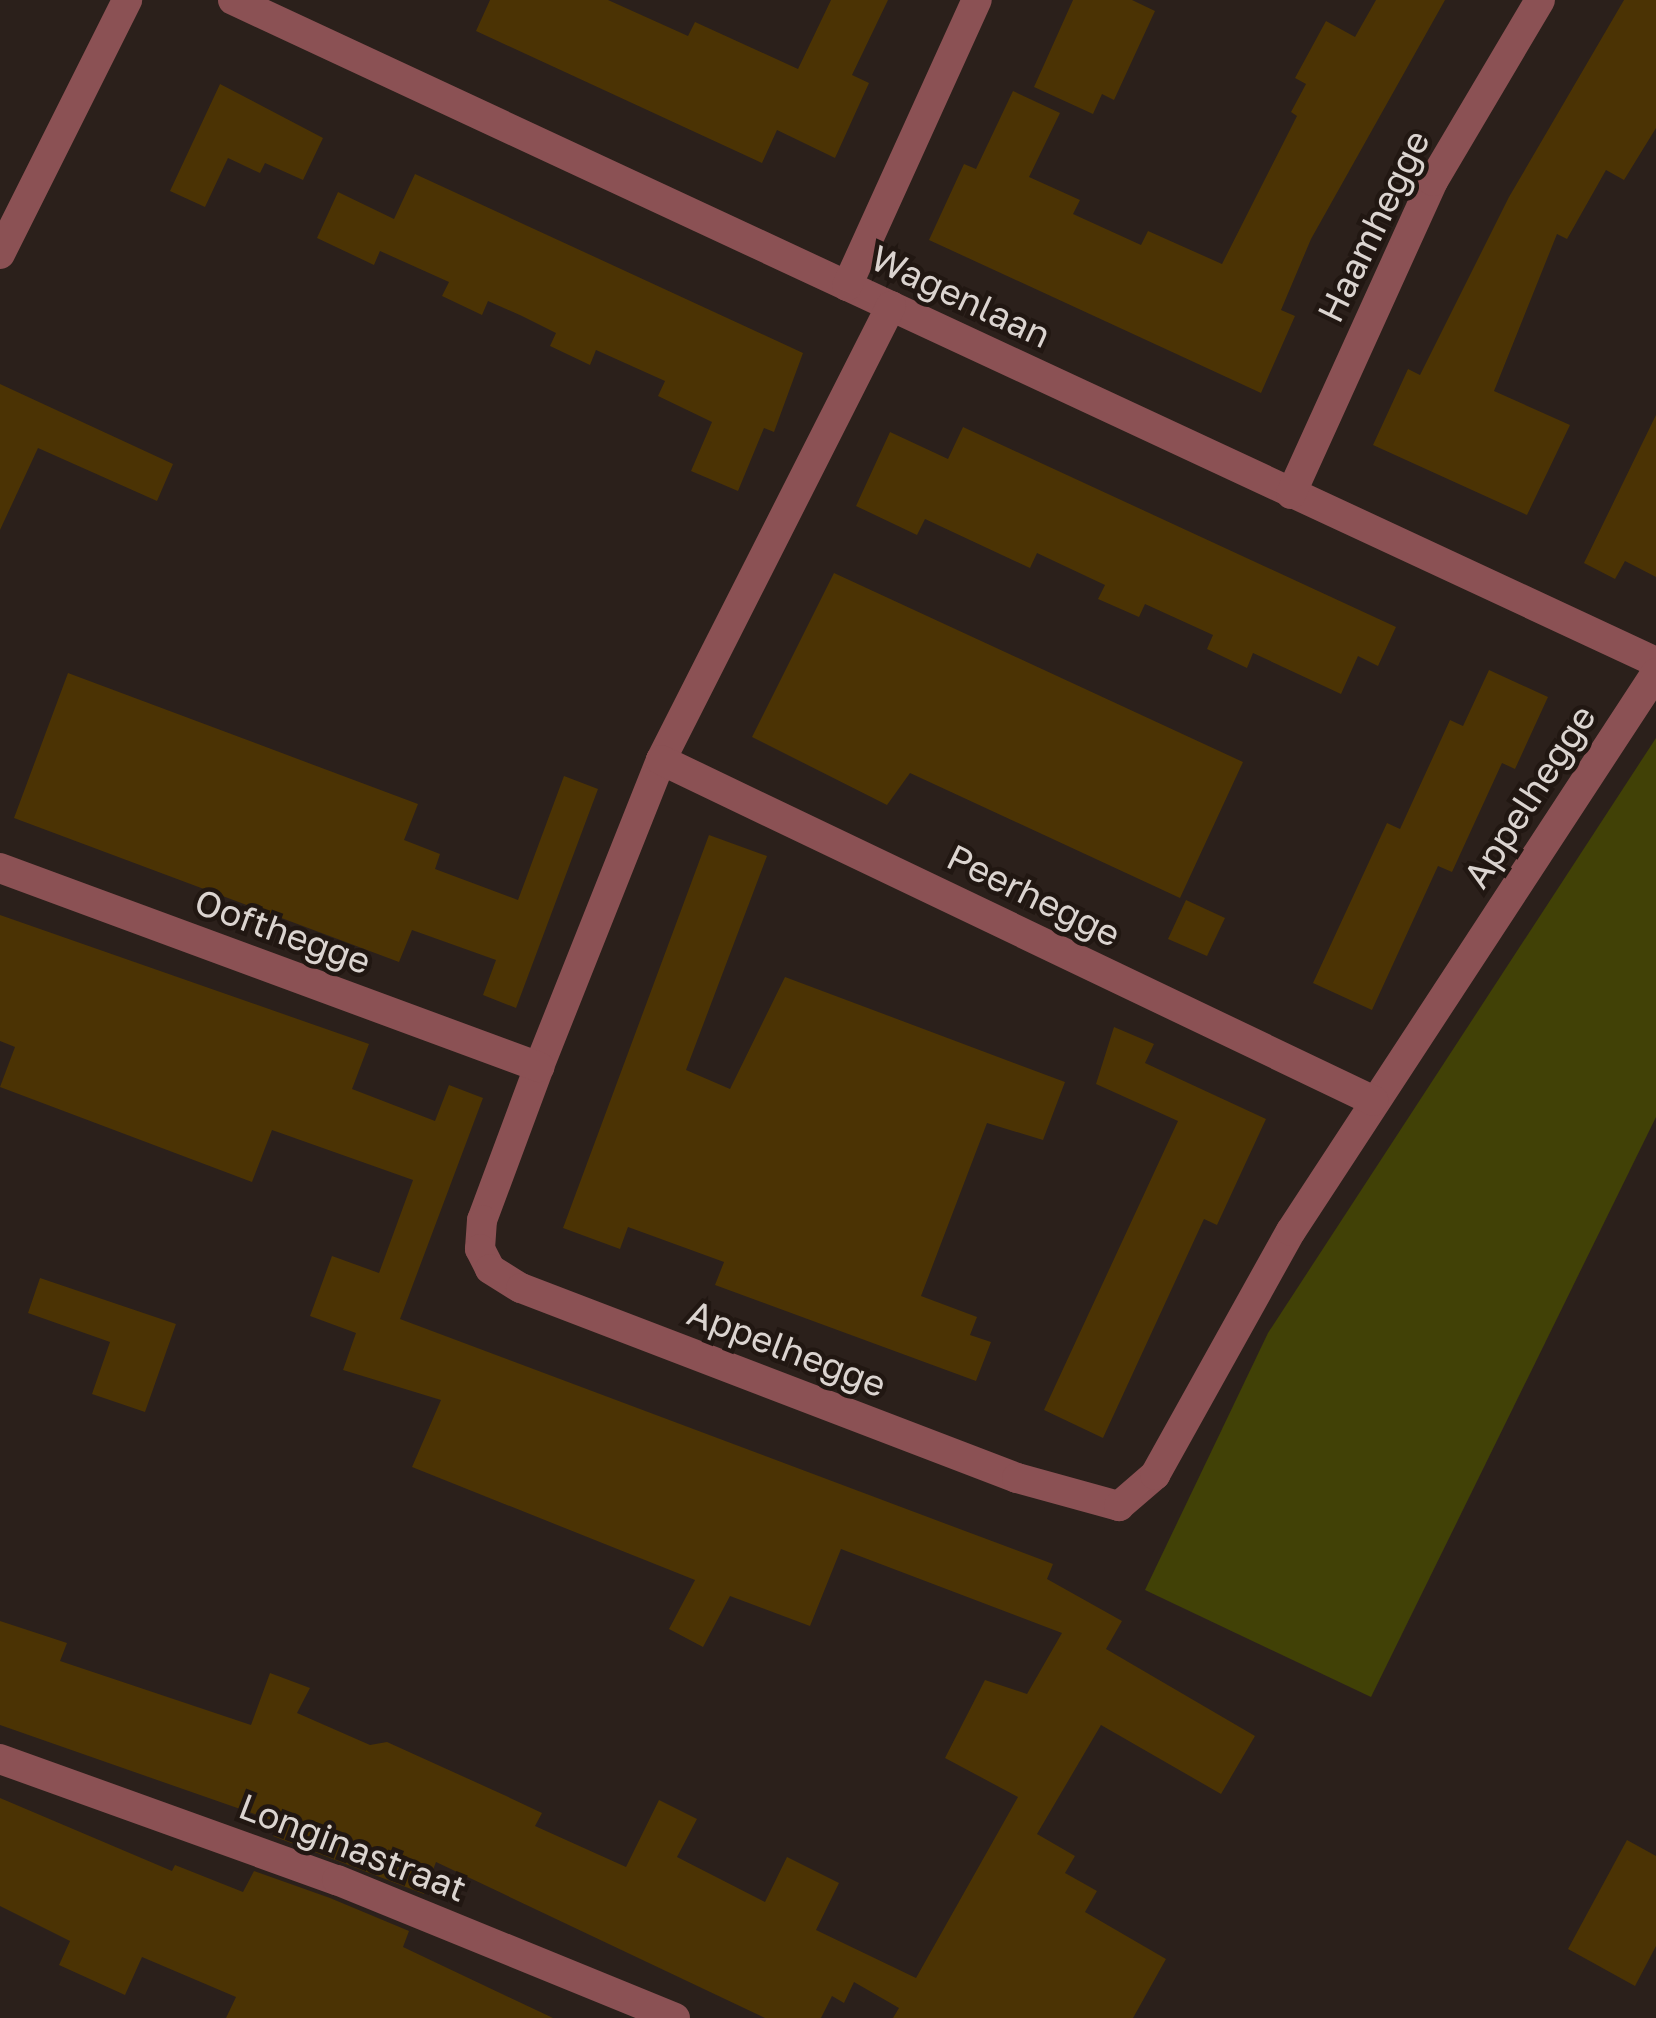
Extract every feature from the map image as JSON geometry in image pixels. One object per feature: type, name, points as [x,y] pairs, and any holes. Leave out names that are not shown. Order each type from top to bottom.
[{"type":"street","points":[[0,254],[127,0]]},
{"type":"street","name":"Wagenlaan","points":[[233,0],[1656,662]]},
{"type":"street","points":[[847,286],[977,0]]},
{"type":"street","name":"Haamhegge","points":[[1292,494],[1433,181],[1540,0]]},
{"type":"street","name":"Appelhegge","points":[[891,306],[661,760],[538,1066],[482,1220],[479,1249],[502,1279],[1017,1478],[1119,1506],[1155,1474],[1236,1321],[1374,1101],[1656,673]]},
{"type":"street","name":"Peerhegge","points":[[661,760],[1374,1101]]},
{"type":"street","name":"Oofthegge","points":[[0,868],[538,1066]]},
{"type":"street","name":"Longinastraat","points":[[0,1760],[337,1880],[675,2018]]},
{"type":"shaded area","points":[[1656,738],[1656,1117],[1371,1697],[1145,1590],[1268,1333]]},
{"type":"building","points":[[490,0],[608,0],[688,36],[695,22],[798,69],[831,0],[888,0],[852,75],[869,83],[835,158],[777,130],[762,163],[476,31]]},
{"type":"building","points":[[1073,0],[1132,0],[1155,11],[1114,100],[1102,94],[1093,114],[1034,87]]},
{"type":"building","points":[[1376,0],[1445,0],[1311,239],[1281,310],[1295,316],[1261,393],[929,240],[964,164],[976,169],[1013,91],[1060,113],[1029,177],[1080,200],[1073,214],[1141,245],[1148,231],[1222,264],[1297,116],[1291,112],[1306,84],[1295,78],[1326,21],[1355,37]]},
{"type":"building","points":[[1624,0],[1656,0],[1656,128],[1624,180],[1606,170],[1567,239],[1557,234],[1494,391],[1570,425],[1527,515],[1373,445],[1408,369],[1420,375],[1509,197]]},
{"type":"building","points":[[220,84],[323,138],[303,180],[265,163],[260,173],[228,158],[205,207],[170,191]]},
{"type":"building","points":[[415,174],[803,353],[774,432],[764,428],[738,491],[691,471],[712,422],[658,396],[665,381],[596,350],[590,365],[550,346],[556,333],[522,316],[488,301],[482,315],[442,296],[449,282],[380,251],[374,265],[317,238],[338,192],[394,219]]},
{"type":"building","points":[[0,384],[173,464],[157,501],[38,448],[0,530]]},
{"type":"building","points":[[1656,415],[1656,577],[1625,561],[1615,579],[1584,563]]},
{"type":"building","points":[[963,427],[1396,627],[1378,666],[1358,656],[1341,694],[1253,653],[1247,668],[1207,649],[1213,635],[1145,604],[1139,617],[1098,599],[1105,585],[1037,553],[1030,568],[925,519],[917,535],[856,506],[890,432],[948,459]]},
{"type":"building","points":[[834,573],[1243,762],[1180,898],[910,773],[887,805],[752,737]]},
{"type":"building","points":[[1489,670],[1548,697],[1515,769],[1502,763],[1452,872],[1438,866],[1372,1010],[1313,983],[1387,823],[1400,829],[1450,720],[1463,726]]},
{"type":"building","points":[[68,673],[418,804],[404,840],[440,854],[435,869],[518,900],[564,776],[598,789],[516,1008],[483,995],[496,960],[412,930],[399,962],[14,818]]},
{"type":"building","points":[[709,835],[767,856],[686,1070],[730,1089],[785,977],[1065,1082],[1043,1140],[987,1123],[921,1296],[977,1317],[970,1335],[991,1342],[976,1381],[715,1285],[724,1262],[628,1227],[620,1249],[563,1228]]},
{"type":"building","points":[[1186,900],[1225,918],[1207,956],[1168,939]]},
{"type":"building","points":[[0,915],[369,1044],[352,1089],[435,1121],[449,1085],[483,1098],[400,1319],[1053,1564],[1047,1579],[1122,1621],[1106,1649],[1255,1736],[1221,1794],[1101,1725],[1037,1834],[1075,1856],[1065,1873],[1097,1891],[1085,1912],[1166,1959],[1133,2018],[893,2018],[899,2008],[854,1982],[844,2003],[832,1996],[821,2018],[765,2018],[436,1862],[424,1894],[273,1836],[280,1823],[0,1725],[0,1621],[67,1643],[60,1661],[251,1725],[270,1673],[310,1688],[297,1713],[370,1745],[387,1742],[504,1795],[542,1813],[535,1826],[626,1867],[659,1800],[697,1819],[677,1857],[765,1902],[787,1857],[839,1883],[816,1930],[916,1978],[1018,1797],[945,1758],[985,1680],[1027,1694],[1062,1633],[841,1549],[810,1626],[730,1596],[703,1647],[669,1629],[695,1580],[412,1467],[441,1400],[343,1370],[356,1333],[310,1316],[332,1256],[379,1273],[413,1180],[272,1130],[252,1182],[0,1087],[15,1047],[0,1041]]},
{"type":"building","points":[[1114,1027],[1154,1044],[1145,1063],[1266,1119],[1217,1225],[1204,1219],[1103,1438],[1044,1410],[1178,1121],[1096,1084]]},
{"type":"building","points":[[40,1278],[176,1324],[145,1412],[92,1394],[110,1342],[28,1313]]},
{"type":"building","points":[[0,1798],[172,1871],[175,1865],[243,1892],[254,1871],[330,1898],[409,1931],[403,1947],[553,2018],[226,2018],[236,1997],[142,1957],[125,1995],[59,1965],[70,1941],[0,1906]]},
{"type":"building","points":[[1627,1840],[1656,1856],[1656,1946],[1635,1986],[1568,1949]]}]
